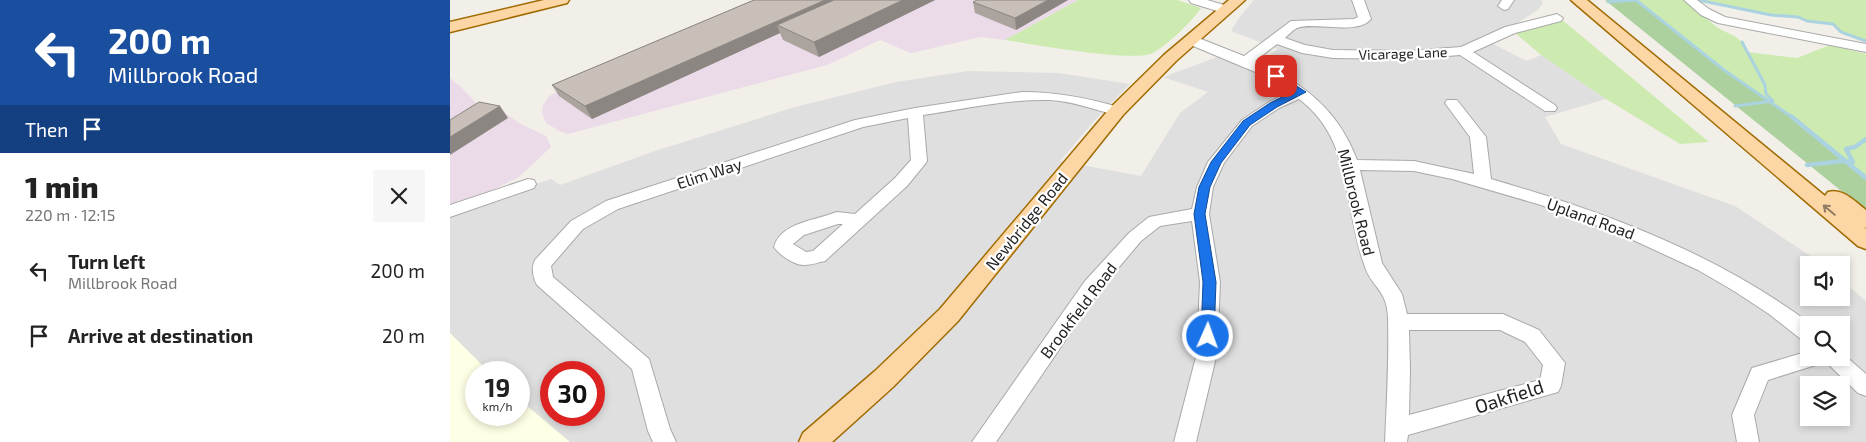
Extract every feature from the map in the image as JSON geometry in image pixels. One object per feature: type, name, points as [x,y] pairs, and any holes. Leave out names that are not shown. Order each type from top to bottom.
[{"type":"main road","points":[[450,27],[562,0]]},
{"type":"main road","points":[[1578,0],[1866,241]]},
{"type":"main road","points":[[1595,0],[1866,222]]},
{"type":"main road","name":"Newbridge Road","points":[[813,442],[891,372],[949,315],[1117,111],[1154,73],[1233,5]]},
{"type":"street","points":[[1195,0],[1233,5]]},
{"type":"street","points":[[1246,61],[1295,24],[1356,23],[1365,19],[1358,0]]},
{"type":"street","points":[[1690,0],[1705,12],[1722,20],[1866,48]]},
{"type":"street","name":"Vicarage Lane","points":[[1275,39],[1302,49],[1333,54],[1409,55],[1463,51],[1510,30],[1557,18]]},
{"type":"street","name":"Millbrook Road","points":[[1191,40],[1246,61],[1301,92],[1322,111],[1340,138],[1351,165],[1360,215],[1375,270],[1394,296],[1400,344],[1397,435]]},
{"type":"street","points":[[1463,51],[1550,108]]},
{"type":"street","points":[[1184,442],[1207,353],[1210,282],[1200,214],[1205,187],[1216,162],[1247,123],[1274,105],[1301,92]]},
{"type":"street","name":"Elim Way","points":[[665,442],[659,431],[642,365],[544,280],[542,265],[577,225],[612,205],[860,123],[915,112],[1022,96],[1051,96],[1084,101],[1117,111]]},
{"type":"street","points":[[1452,103],[1478,137],[1483,182]]},
{"type":"street","points":[[858,220],[901,182],[919,161],[915,112]]},
{"type":"street","name":"Upland Road","points":[[1351,165],[1402,165],[1461,176],[1549,202],[1628,230],[1715,270],[1800,326]]},
{"type":"street","points":[[450,211],[528,184]]},
{"type":"street","name":"Brookfield Road","points":[[983,442],[1092,286],[1135,237],[1155,221],[1200,214]]},
{"type":"street","name":"Oakfield","points":[[1397,322],[1503,322],[1532,336],[1554,363],[1550,386],[1397,435]]},
{"type":"street","points":[[1748,442],[1743,415],[1760,374],[1800,362]]},
{"type":"street","points":[[1845,366],[1866,386]]},
{"type":"shaded area","points":[[756,0],[1078,0],[1005,40],[981,37],[911,53],[880,40],[827,65],[568,134],[546,123],[542,113],[543,105],[549,96],[667,37]]},
{"type":"shaded area","points":[[1254,0],[1541,0],[1543,3],[1538,10],[1519,22],[1479,37],[1527,61],[1541,55],[1606,99],[1545,117],[1561,144],[1735,206],[1810,256],[1800,256],[1800,306],[1850,306],[1850,288],[1866,301],[1866,442],[564,442],[546,426],[605,426],[605,361],[540,361],[540,421],[530,413],[530,361],[471,361],[450,342],[450,212],[551,179],[560,185],[655,151],[795,107],[896,82],[968,71],[1059,73],[1130,84],[1095,120],[1060,161],[1141,176],[1180,113],[1208,92],[1163,77],[1220,56],[1251,69],[1278,49],[1231,31]]},
{"type":"shaded area","points":[[450,78],[477,104],[501,110],[519,123],[546,136],[551,147],[519,177],[484,194],[450,206]]},
{"type":"shaded area","points":[[450,333],[478,361],[465,361],[465,426],[530,426],[530,408],[540,417],[540,426],[551,426],[570,442],[450,442]]},
{"type":"green space","points":[[1078,0],[1177,0],[1201,8],[1186,26],[1165,45],[1153,53],[1142,55],[1125,56],[1058,49],[1005,40]]},
{"type":"green space","points":[[1605,0],[1636,0],[1724,70],[1802,124],[1843,161],[1866,178],[1866,211]]},
{"type":"green space","points":[[1636,0],[1684,0],[1718,28],[1736,37],[1742,42],[1747,52],[1797,58],[1830,45],[1866,54],[1866,178],[1843,161],[1802,124],[1724,70]]},
{"type":"green space","points":[[1698,0],[1866,0],[1866,41],[1841,32],[1832,24],[1807,21],[1798,17],[1771,15]]},
{"type":"green space","points":[[1560,18],[1709,142],[1680,144],[1606,99],[1541,55],[1515,33]]},
{"type":"building","points":[[754,0],[825,0],[585,106],[552,85]]},
{"type":"building","points":[[834,0],[903,0],[814,42],[777,25]]},
{"type":"building","points":[[977,0],[1048,0],[1015,18],[973,2]]},
{"type":"building","points":[[479,102],[500,106],[450,137],[450,120]]},
{"type":"waterway","points":[[1608,2],[1636,0]]},
{"type":"waterway","points":[[1636,0],[1724,70],[1770,101]]},
{"type":"waterway","points":[[1698,0],[1771,15],[1798,17],[1807,21],[1833,24],[1841,32],[1866,41]]},
{"type":"waterway","points":[[1742,42],[1765,85],[1766,94],[1773,101],[1770,101]]},
{"type":"waterway","points":[[1735,106],[1770,101]]},
{"type":"waterway","points":[[1770,101],[1792,117]]},
{"type":"waterway","points":[[1791,116],[1846,161]]},
{"type":"waterway","points":[[1846,161],[1853,162],[1846,149],[1855,147],[1866,139]]},
{"type":"waterway","points":[[1807,165],[1846,161]]},
{"type":"waterway","points":[[1846,161],[1866,178]]},
{"type":"route","points":[[1208,336],[1210,282],[1200,214],[1205,187],[1216,162],[1247,123],[1274,105],[1301,92],[1276,76]]}]
